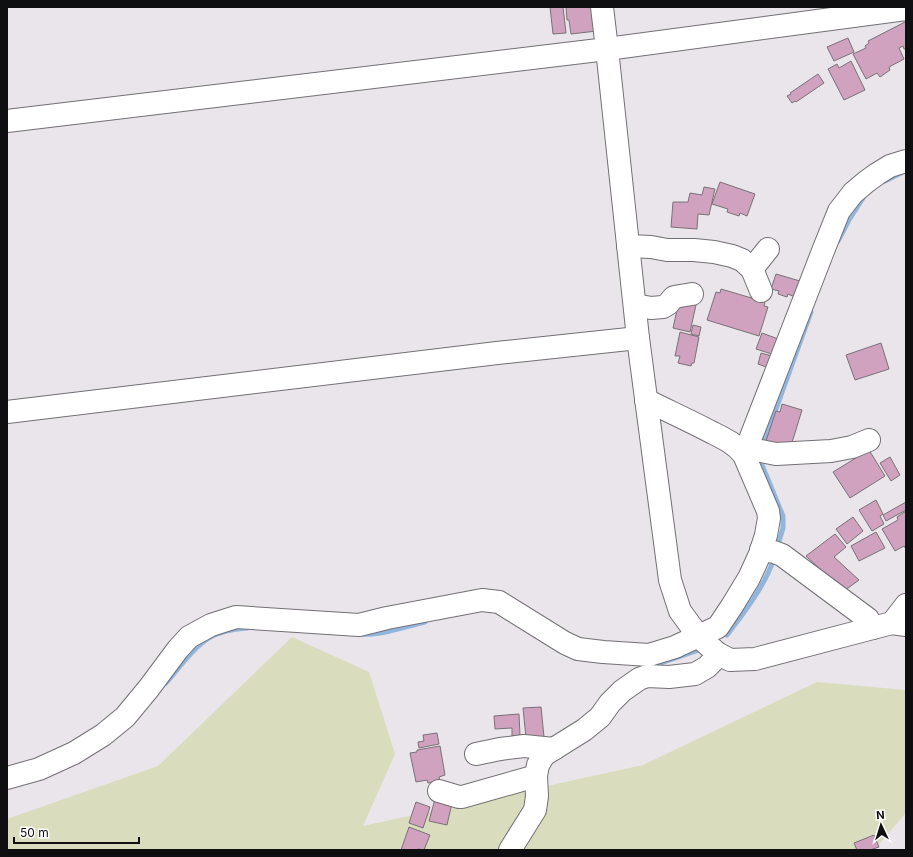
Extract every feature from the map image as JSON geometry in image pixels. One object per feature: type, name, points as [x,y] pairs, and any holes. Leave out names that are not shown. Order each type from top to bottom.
[{"type":"street","points":[[602,7],[646,400],[670,580],[680,611],[698,637],[730,660],[755,659],[890,625],[906,605]]},
{"type":"street","points":[[7,121],[607,49],[906,9]]},
{"type":"street","points":[[890,625],[868,619],[773,552],[766,535],[769,518],[768,511],[754,452],[820,258],[840,211],[853,193],[866,182],[890,166],[906,161]]},
{"type":"street","points":[[628,246],[651,247],[668,250],[714,252],[742,260],[752,269],[761,291]]},
{"type":"street","points":[[752,269],[768,249]]},
{"type":"street","points":[[635,305],[651,308],[663,307],[674,297],[692,294]]},
{"type":"street","points":[[7,412],[481,355],[638,338]]},
{"type":"street","points":[[646,400],[730,442],[740,449],[754,452],[776,454],[831,451],[852,447],[869,440]]},
{"type":"street","points":[[7,778],[39,769],[74,753],[103,735],[125,716],[189,637],[211,625],[236,618],[359,624],[482,600],[499,602],[565,643],[578,649],[649,655],[675,647],[718,627],[749,578],[773,552]]},
{"type":"street","points":[[510,850],[535,810],[537,796],[536,776],[538,765],[544,755],[584,730],[600,717],[610,703],[622,691],[639,680],[647,676],[669,677],[695,674],[707,667],[713,661],[717,652]]},
{"type":"street","points":[[476,754],[524,746],[554,748]]},
{"type":"street","points":[[439,791],[459,797],[536,776]]},
{"type":"green space","points":[[292,637],[369,672],[395,754],[363,826],[643,765],[817,682],[906,690],[906,813],[874,850],[7,850],[7,819],[158,766]]},
{"type":"building","points":[[550,7],[563,7],[566,33],[553,34]]},
{"type":"building","points":[[566,7],[594,7],[597,31],[571,34],[569,20],[567,20]]},
{"type":"building","points":[[905,22],[906,49],[904,49],[903,46],[899,48],[904,59],[889,67],[890,70],[880,77],[877,73],[866,79],[853,54],[866,48],[865,46],[869,43],[868,41]]},
{"type":"building","points":[[848,38],[854,52],[834,61],[827,47]]},
{"type":"building","points":[[851,61],[865,90],[844,100],[828,69],[837,64],[839,68]]},
{"type":"building","points":[[818,74],[824,83],[796,102],[795,101],[792,103],[787,96]]},
{"type":"building","points":[[720,182],[755,194],[747,216],[740,213],[739,216],[727,212],[728,209],[712,204]]},
{"type":"building","points":[[704,187],[715,189],[709,215],[698,214],[697,229],[671,227],[673,202],[688,202],[690,193],[702,195]]},
{"type":"building","points":[[776,274],[800,281],[795,297],[788,294],[787,297],[778,294],[779,291],[771,289]]},
{"type":"building","points":[[721,289],[765,302],[764,306],[768,307],[759,336],[707,320],[716,292],[720,293]]},
{"type":"building","points":[[679,301],[696,305],[690,332],[673,328]]},
{"type":"building","points":[[693,325],[701,327],[699,336],[691,334]]},
{"type":"building","points":[[680,332],[699,337],[694,363],[692,363],[691,366],[678,363],[680,356],[675,356]]},
{"type":"building","points":[[762,333],[781,340],[775,355],[756,349]]},
{"type":"building","points":[[881,343],[889,369],[855,380],[846,355]]},
{"type":"building","points":[[761,353],[772,356],[769,368],[758,364]]},
{"type":"building","points":[[782,404],[802,410],[790,449],[766,441],[776,411],[780,412]]},
{"type":"building","points":[[869,450],[885,476],[850,498],[833,472]]},
{"type":"building","points":[[890,457],[900,475],[891,481],[880,463]]},
{"type":"building","points":[[876,500],[883,514],[880,516],[884,524],[872,531],[859,510]]},
{"type":"building","points":[[906,502],[906,510],[886,521],[883,515]]},
{"type":"building","points":[[906,511],[906,549],[904,546],[895,551],[882,529],[898,520],[897,517]]},
{"type":"building","points":[[853,517],[863,531],[847,544],[836,529]]},
{"type":"building","points":[[876,532],[885,548],[859,561],[851,546]]},
{"type":"building","points":[[835,534],[846,547],[834,557],[859,580],[844,591],[806,556]]},
{"type":"building","points":[[541,707],[544,737],[526,738],[523,708]]},
{"type":"building","points":[[519,714],[520,735],[512,736],[512,728],[495,729],[494,716]]},
{"type":"building","points":[[437,733],[439,744],[419,748],[418,742],[424,741],[423,735]]},
{"type":"building","points":[[440,746],[445,775],[439,777],[440,781],[428,783],[427,780],[416,782],[410,753],[417,752],[417,750]]},
{"type":"building","points":[[435,799],[452,803],[447,825],[429,821]]},
{"type":"building","points":[[416,802],[430,807],[423,828],[409,823]]},
{"type":"building","points":[[409,827],[430,835],[424,850],[401,850]]},
{"type":"building","points":[[874,835],[879,847],[870,850],[857,850],[854,843]]},
{"type":"waterway","points":[[885,181],[901,173]]},
{"type":"waterway","points":[[838,241],[863,198]]},
{"type":"waterway","points":[[763,445],[811,312]]},
{"type":"waterway","points":[[761,457],[762,465],[783,516],[783,528],[777,548]]},
{"type":"waterway","points":[[727,635],[760,588],[766,578],[774,558]]},
{"type":"waterway","points":[[361,634],[376,634],[425,622]]},
{"type":"waterway","points":[[166,683],[203,642],[227,631],[247,628]]},
{"type":"waterway","points":[[652,664],[661,663],[699,650]]}]
